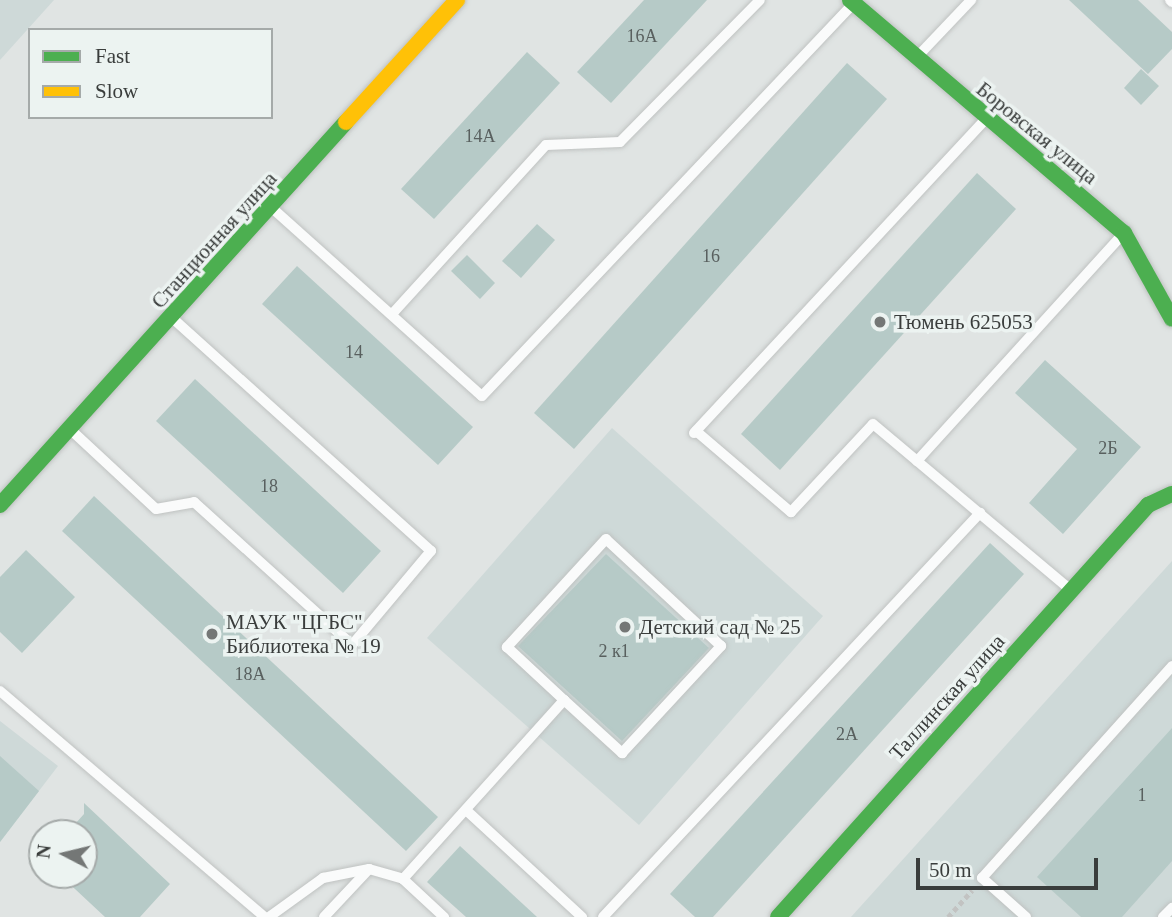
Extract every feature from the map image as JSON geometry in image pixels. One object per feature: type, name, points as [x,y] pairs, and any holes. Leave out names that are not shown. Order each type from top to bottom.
[{"type":"street","name":"Станционная улица","points":[[0,505],[173,319],[457,0]]},
{"type":"street","name":"Боровская улица","points":[[852,2],[915,59],[1124,233],[1172,319]]},
{"type":"street","name":"Таллинская улица","points":[[778,917],[1147,505],[1172,494]]},
{"type":"lane","points":[[393,313],[546,145],[620,142],[760,0]]},
{"type":"lane","points":[[915,59],[971,0]]},
{"type":"lane","points":[[271,207],[393,313],[482,396],[852,2]]},
{"type":"lane","points":[[986,119],[694,433],[791,512],[873,424],[1071,590]]},
{"type":"lane","points":[[917,461],[1124,233]]},
{"type":"lane","points":[[71,430],[156,509],[194,502],[352,645],[431,551],[173,319]]},
{"type":"lane","points":[[603,917],[981,513]]},
{"type":"lane","points":[[606,540],[721,646],[622,753],[564,699],[507,647],[606,540]]},
{"type":"lane","points":[[1026,917],[982,878],[1172,666]]},
{"type":"lane","points":[[0,691],[267,917],[323,878],[369,869],[403,879],[444,917]]},
{"type":"lane","points":[[403,879],[564,699]]},
{"type":"lane","points":[[466,810],[582,917]]},
{"type":"lane","points":[[324,917],[369,869]]},
{"type":"lane","points":[[1163,917],[1172,908]]},
{"type":"path","points":[[948,917],[982,878]]},
{"type":"shaded area","points":[[0,0],[54,0],[28,28],[0,60]]},
{"type":"shaded area","name":"Детский сад № 25","points":[[612,428],[823,616],[639,825],[427,638]]},
{"type":"shaded area","points":[[1172,561],[1172,917],[851,917]]},
{"type":"shaded area","points":[[0,721],[58,766],[0,842]]},
{"type":"building","points":[[644,0],[707,0],[611,103],[577,72]]},
{"type":"building","points":[[1069,0],[1138,0],[1172,32],[1172,49],[1148,74]]},
{"type":"building","points":[[527,52],[560,83],[434,219],[401,189]]},
{"type":"building","points":[[847,63],[887,99],[574,449],[534,413]]},
{"type":"building","points":[[1141,69],[1159,86],[1141,105],[1124,88]]},
{"type":"building","points":[[977,173],[1016,209],[780,470],[741,434]]},
{"type":"building","points":[[537,224],[555,240],[521,278],[502,261]]},
{"type":"building","points":[[467,255],[495,283],[480,299],[451,271]]},
{"type":"building","points":[[297,266],[473,427],[438,465],[262,304]]},
{"type":"building","points":[[1045,360],[1141,447],[1063,534],[1029,503],[1077,449],[1015,393]]},
{"type":"building","points":[[195,379],[381,551],[343,593],[156,421]]},
{"type":"building","points":[[94,496],[438,817],[406,851],[62,531]]},
{"type":"building","points":[[990,543],[1024,574],[713,917],[695,917],[670,894]]},
{"type":"building","points":[[26,550],[75,597],[22,653],[0,632],[0,577]]},
{"type":"building","points":[[606,554],[709,648],[622,741],[518,646]]},
{"type":"building","points":[[1172,728],[1172,861],[1122,917],[1081,917],[1037,877]]},
{"type":"building","points":[[0,756],[39,791],[0,842]]},
{"type":"building","points":[[84,803],[170,884],[140,917],[105,917],[75,889],[98,889],[98,819],[80,819],[84,814]]},
{"type":"building","points":[[460,846],[537,917],[466,917],[427,882]]},
{"type":"traffic: fast","points":[[850,0],[1124,233],[1172,319]]},
{"type":"traffic: fast","points":[[0,505],[346,122]]},
{"type":"traffic: fast","points":[[778,917],[1148,505],[1172,494]]},
{"type":"traffic: slow","points":[[346,122],[457,0]]},
{"type":"place","name":"Тюмень 625053","points":[[880,322]]},
{"type":"place","name":"Детский сад № 25","points":[[625,627]]},
{"type":"place","name":"МАУК \"ЦГБС\" Библиотека № 19","points":[[212,634]]}]
